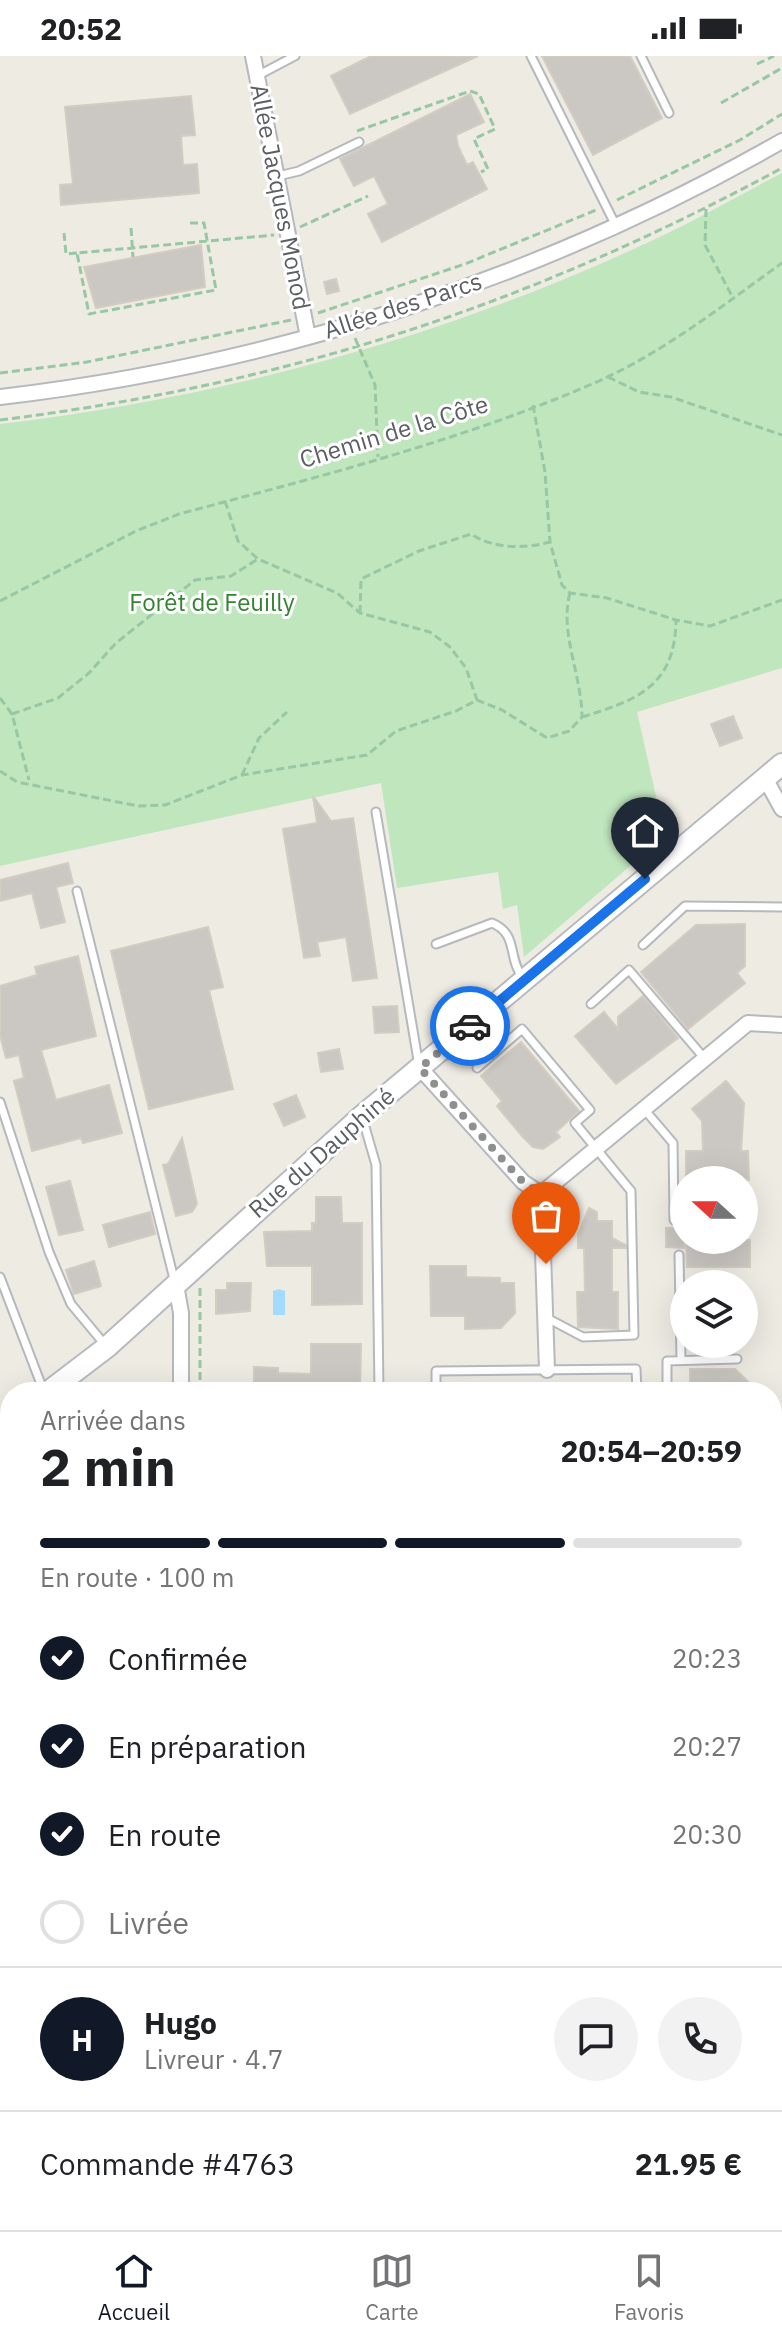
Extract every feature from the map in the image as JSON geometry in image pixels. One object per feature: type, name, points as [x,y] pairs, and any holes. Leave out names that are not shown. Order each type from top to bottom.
[{"type":"street","name":"Allée Jacques Monod","points":[[253,56],[308,337]]},
{"type":"street","name":"Allée des Parcs","points":[[0,397],[92,386],[308,337],[452,292],[549,256],[616,226],[782,141]]},
{"type":"street","name":"Rue du Dauphiné","points":[[60,1382],[107,1347],[362,1116],[782,764]]},
{"type":"street","points":[[765,778],[782,809]]},
{"type":"street","points":[[541,1194],[748,1023],[782,1025]]},
{"type":"street","points":[[420,1068],[523,1182],[541,1194]]},
{"type":"street","points":[[541,1194],[547,1370]]},
{"type":"street","points":[[176,1285],[181,1313],[181,1382]]},
{"type":"lane","points":[[257,76],[295,56]]},
{"type":"lane","points":[[531,56],[616,226]]},
{"type":"lane","points":[[641,56],[669,113]]},
{"type":"lane","points":[[278,176],[299,171],[359,142]]},
{"type":"lane","points":[[376,812],[420,1068]]},
{"type":"lane","points":[[77,891],[176,1285]]},
{"type":"lane","points":[[643,945],[685,906],[782,907]]},
{"type":"lane","points":[[436,944],[492,923],[504,927],[511,937],[514,967],[525,979]]},
{"type":"lane","points":[[591,1004],[629,970],[705,1059]]},
{"type":"lane","points":[[477,1068],[522,1029],[590,1110],[575,1123],[631,1191],[634,1335],[583,1337],[547,1318]]},
{"type":"lane","points":[[0,1102],[49,1252],[71,1304],[107,1347]]},
{"type":"lane","points":[[644,1109],[673,1143],[673,1166]]},
{"type":"lane","points":[[362,1116],[376,1165],[379,1382]]},
{"type":"lane","points":[[679,1255],[681,1360]]},
{"type":"lane","points":[[0,1277],[42,1382]]},
{"type":"lane","points":[[667,1382],[667,1361],[737,1359]]},
{"type":"lane","points":[[436,1382],[436,1371],[636,1369],[637,1382]]},
{"type":"path","points":[[757,64],[774,56]]},
{"type":"path","points":[[721,103],[782,68]]},
{"type":"path","points":[[352,134],[470,91],[479,94],[495,129],[474,139],[488,169],[481,172]]},
{"type":"path","points":[[0,373],[115,357],[304,317],[465,264],[606,206],[740,140],[782,114]]},
{"type":"path","points":[[64,233],[66,254],[209,243],[288,233],[368,196]]},
{"type":"path","points":[[706,209],[705,245],[733,298]]},
{"type":"path","points":[[77,253],[89,314],[216,290],[204,223],[190,223]]},
{"type":"path","points":[[131,228],[133,257]]},
{"type":"path","name":"Chemin de la Côte","points":[[0,601],[136,531],[225,501],[476,430],[606,376],[697,324],[782,263]]},
{"type":"path","points":[[359,349],[375,385],[378,457]]},
{"type":"path","points":[[606,376],[639,392],[671,397],[782,435]]},
{"type":"path","points":[[533,405],[545,472],[550,542],[562,585],[570,593],[607,598],[676,620],[710,626],[782,600]]},
{"type":"path","points":[[225,501],[238,541],[258,559],[337,593],[360,613],[430,632],[450,647],[466,668],[477,700],[502,710],[547,738],[569,731],[582,717],[628,703],[656,681],[672,656],[676,620]]},
{"type":"path","points":[[360,613],[361,579],[419,551],[471,534],[481,541],[527,548],[550,542]]},
{"type":"path","points":[[12,714],[58,698],[89,673],[116,643],[195,580],[231,576],[258,559]]},
{"type":"path","points":[[570,593],[565,613],[582,692],[582,717]]},
{"type":"path","points":[[0,698],[12,714],[29,782]]},
{"type":"path","points":[[0,771],[17,782],[138,806],[165,805],[242,775],[367,755],[396,731],[456,711],[477,700]]},
{"type":"path","points":[[242,775],[259,738],[287,712]]},
{"type":"path","points":[[200,1263],[200,1382]]},
{"type":"green space","name":"Forêt de Feuilly","points":[[782,173],[782,668],[637,712],[665,836],[524,957],[517,905],[503,909],[498,872],[397,888],[381,783],[0,866],[0,424],[82,413],[244,381],[404,337],[560,281],[692,221]]},
{"type":"water","points":[[273,1291],[285,1291],[285,1315],[273,1315]]},
{"type":"building","points":[[371,56],[478,56],[350,114],[331,76]]},
{"type":"building","points":[[542,56],[630,56],[662,118],[593,155]]},
{"type":"building","points":[[470,94],[484,122],[456,135],[467,165],[473,162],[487,189],[382,242],[368,214],[388,204],[374,176],[354,186],[340,159]]},
{"type":"building","points":[[191,96],[195,135],[181,136],[183,165],[197,164],[199,193],[61,205],[60,185],[73,184],[65,107]]},
{"type":"building","points":[[201,245],[205,287],[96,308],[84,267]]},
{"type":"building","points":[[336,279],[339,291],[327,294],[324,282]]},
{"type":"building","points":[[733,716],[742,738],[720,746],[711,724]]},
{"type":"building","points":[[313,796],[331,821],[353,818],[377,978],[353,981],[346,937],[317,942],[320,956],[304,958],[283,829],[317,823]]},
{"type":"building","points":[[68,863],[73,883],[56,887],[65,922],[41,928],[32,893],[0,901],[0,880]]},
{"type":"building","points":[[745,924],[745,966],[737,973],[745,983],[688,1029],[641,972],[696,925]]},
{"type":"building","points":[[208,927],[223,987],[209,990],[233,1089],[149,1109],[111,951]]},
{"type":"building","points":[[78,956],[96,1036],[41,1050],[56,1100],[109,1085],[122,1133],[83,1143],[81,1138],[32,1151],[14,1081],[24,1078],[19,1055],[6,1058],[0,1035],[0,986],[37,975],[35,967]]},
{"type":"building","points":[[643,996],[678,1038],[616,1084],[575,1036],[604,1012],[618,1029],[618,1017]]},
{"type":"building","points":[[397,1006],[399,1032],[375,1033],[373,1007]]},
{"type":"building","points":[[521,1042],[579,1111],[556,1132],[560,1137],[543,1149],[533,1147],[522,1136],[497,1106],[502,1101],[481,1076]]},
{"type":"building","points":[[339,1049],[343,1069],[321,1072],[318,1053]]},
{"type":"building","points":[[726,1081],[744,1103],[741,1151],[748,1151],[749,1166],[686,1166],[686,1151],[703,1151],[702,1121],[692,1109]]},
{"type":"building","points":[[296,1095],[305,1117],[284,1126],[274,1104]]},
{"type":"building","points":[[182,1138],[197,1204],[192,1212],[176,1216],[163,1165],[168,1164]]},
{"type":"building","points":[[70,1181],[83,1230],[59,1235],[46,1187]]},
{"type":"building","points":[[316,1197],[341,1197],[342,1223],[362,1223],[362,1304],[312,1305],[312,1266],[267,1266],[264,1232],[312,1231],[312,1223],[316,1223]]},
{"type":"building","points":[[589,1208],[597,1212],[597,1221],[612,1221],[612,1238],[626,1245],[626,1248],[612,1248],[612,1292],[618,1292],[618,1329],[578,1327],[577,1292],[585,1292],[584,1248],[578,1248],[578,1235]]},
{"type":"building","points":[[150,1212],[155,1234],[109,1247],[103,1225]]},
{"type":"building","points":[[666,1228],[670,1228],[670,1247],[666,1247]]},
{"type":"building","points":[[687,1254],[750,1254],[750,1267],[687,1267]]},
{"type":"building","points":[[94,1261],[101,1286],[74,1294],[66,1270]]},
{"type":"building","points":[[430,1266],[466,1266],[466,1277],[500,1278],[500,1283],[514,1283],[515,1313],[501,1328],[465,1329],[465,1316],[431,1316]]},
{"type":"building","points":[[227,1283],[251,1283],[250,1311],[216,1314],[216,1290],[227,1290]]},
{"type":"building","points":[[311,1344],[361,1344],[360,1382],[254,1382],[254,1367],[278,1368],[278,1373],[311,1374]]},
{"type":"building","points":[[690,1369],[735,1369],[749,1382],[690,1382]]},
{"type":"way so far","points":[[470,1026],[420,1068],[523,1182],[541,1194],[546,1264]]},
{"type":"route","points":[[470,1026],[645,879]]}]
